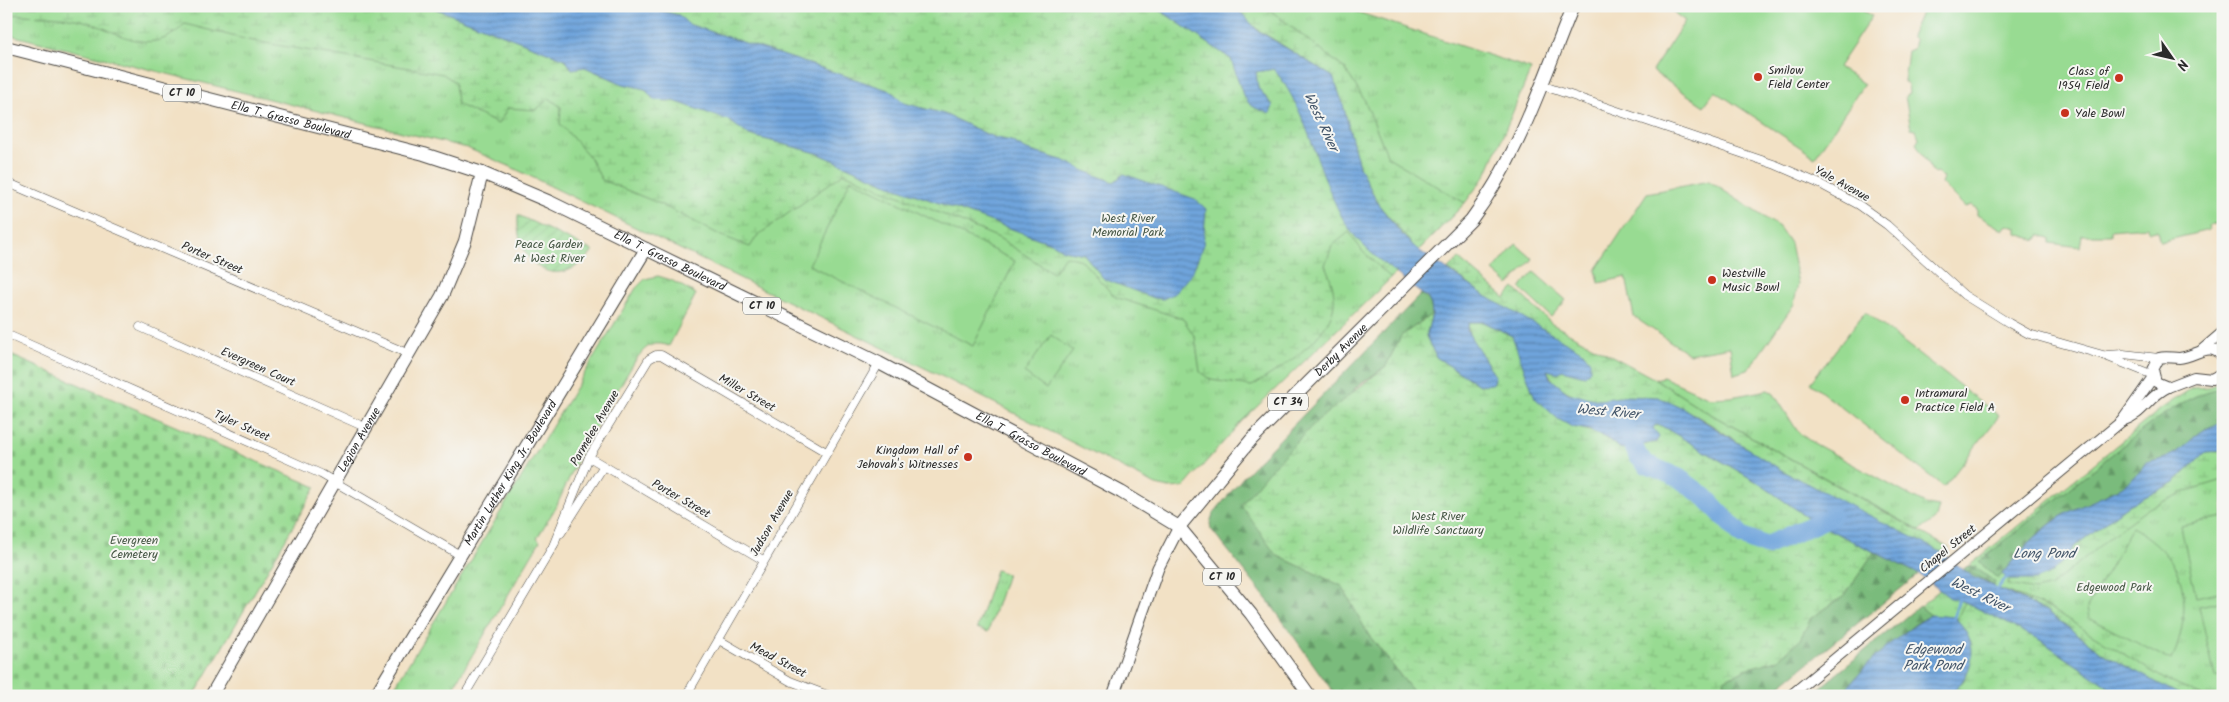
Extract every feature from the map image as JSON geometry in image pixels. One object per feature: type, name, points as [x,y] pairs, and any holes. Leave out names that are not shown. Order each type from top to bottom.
[{"type":"main road","name":"Derby Avenue","points":[[1113,696],[1155,576],[1179,527],[1251,440],[1472,220],[1494,190],[1514,149],[1573,6]]},
{"type":"main road","name":"Ella T. Grasso Boulevard","points":[[6,47],[424,154],[482,173],[550,202],[879,363],[1113,488],[1179,527],[1251,614],[1310,696]]},
{"type":"main road","name":"Legion Avenue","points":[[211,696],[442,296],[471,222],[482,173]]},
{"type":"main road","name":"Martin Luther King Jr. Boulevard","points":[[375,696],[646,249]]},
{"type":"street","name":"Yale Avenue","points":[[1541,85],[1776,165],[1820,184],[1859,206],[1887,225],[1946,280],[1991,313],[2030,334],[2102,355],[2153,376]]},
{"type":"street","name":"Porter Street","points":[[6,182],[409,354]]},
{"type":"street","name":"Evergreen Court","points":[[140,327],[367,428]]},
{"type":"street","points":[[2159,358],[2189,356],[2202,350],[2223,332]]},
{"type":"street","name":"Tyler Street","points":[[6,334],[335,482],[460,555]]},
{"type":"street","points":[[2202,350],[2214,349],[2222,354]]},
{"type":"street","name":"Yale Avenue","points":[[2102,355],[2123,354],[2159,358]]},
{"type":"street","name":"Miller Street","points":[[656,355],[661,355],[826,452]]},
{"type":"street","name":"Parmelee Avenue","points":[[553,546],[589,457],[650,360],[656,355]]},
{"type":"street","name":"Chapel Street","points":[[1790,696],[2122,421],[2153,376],[2155,363],[2159,358]]},
{"type":"street","name":"Judson Avenue","points":[[686,696],[763,560],[879,363]]},
{"type":"street","name":"Chapel Street","points":[[2122,421],[2135,417],[2159,392],[2194,377],[2212,379],[2223,372]]},
{"type":"street","points":[[2153,376],[2159,385],[2168,388]]},
{"type":"street","name":"Porter Street","points":[[589,457],[763,560]]},
{"type":"street","name":"Parmelee Avenue","points":[[464,696],[553,546],[603,467]]},
{"type":"street","name":"Mead Street","points":[[719,640],[782,677],[830,696]]},
{"type":"green space","name":"West River Memorial Park","points":[[6,6],[1339,6],[1531,69],[1487,173],[1465,203],[1391,278],[1241,422],[1184,487],[1169,488],[1156,485],[941,376],[509,166],[467,148],[6,34]]},
{"type":"green space","points":[[6,6],[429,6],[565,59],[572,69],[585,67],[623,84],[645,89],[654,100],[674,101],[728,120],[749,135],[817,153],[897,188],[1054,244],[1063,250],[1084,254],[1104,279],[1124,174],[1114,182],[1065,161],[1027,150],[1011,141],[993,137],[944,114],[904,103],[891,91],[688,24],[679,15],[640,6],[1154,6],[1231,59],[1243,95],[1273,106],[1258,88],[1255,72],[1274,69],[1286,85],[1305,121],[1342,217],[1416,249],[1378,204],[1359,166],[1342,101],[1333,77],[1257,29],[1234,8],[1235,6],[1265,6],[1345,69],[1365,101],[1388,157],[1465,203],[1391,278],[1363,252],[1349,232],[1332,246],[1325,265],[1333,288],[1334,303],[1331,316],[1324,328],[1302,351],[1252,386],[1211,380],[1200,372],[1195,337],[1183,319],[1115,297],[1081,260],[1065,256],[1053,273],[999,238],[844,173],[757,236],[750,247],[720,235],[658,203],[602,180],[588,155],[560,124],[561,107],[549,98],[536,110],[508,108],[498,124],[457,104],[455,82],[443,74],[248,40],[185,24],[171,35],[157,41],[131,39],[75,19],[6,14]]},
{"type":"green space","name":"Smilow Field Center","points":[[1678,6],[1858,6],[1872,16],[1838,67],[1864,84],[1815,157],[1715,91],[1704,106],[1652,71],[1685,21],[1673,12]]},
{"type":"green space","name":"Yale Bowl","points":[[1924,6],[2223,6],[2223,224],[2219,221],[2208,226],[2209,230],[2160,242],[2157,231],[2149,232],[2148,227],[2110,230],[2110,235],[2082,235],[2080,247],[2050,243],[2050,238],[2039,235],[2037,240],[2017,234],[2017,228],[2007,225],[2003,230],[1977,215],[1977,209],[1971,205],[1965,207],[1941,183],[1943,178],[1937,172],[1933,173],[1916,143],[1919,138],[1916,130],[1911,129],[1905,96],[1909,94],[1908,84],[1904,82],[1908,51],[1913,49],[1915,40],[1911,36]]},
{"type":"green space","points":[[851,179],[1015,261],[973,346],[809,265]]},
{"type":"green space","name":"Westville Music Bowl","points":[[1709,181],[1779,227],[1790,243],[1798,284],[1794,304],[1754,362],[1748,370],[1734,374],[1730,347],[1689,354],[1634,317],[1626,277],[1599,283],[1596,270],[1647,193]]},
{"type":"green space","name":"Peace Garden At West River","points":[[518,215],[593,251],[580,264],[566,271],[553,272],[541,268],[531,260],[523,248],[519,233]]},
{"type":"green space","points":[[1516,244],[1533,259],[1509,285],[1493,271]]},
{"type":"green space","points":[[1459,259],[1505,298],[1514,288],[1552,324],[1655,379],[1705,411],[1949,548],[1941,552],[1881,523],[1783,471],[1699,417],[1670,402],[1652,397],[1599,400],[1584,398],[1561,388],[1550,376],[1547,369],[1562,370],[1585,376],[1553,335],[1484,295],[1448,269]]},
{"type":"green space","points":[[1534,272],[1566,300],[1551,317],[1520,288]]},
{"type":"green space","points":[[658,276],[671,280],[696,294],[669,346],[653,344],[642,352],[635,361],[581,452],[556,507],[537,538],[540,541],[448,696],[389,696],[636,288],[645,279]]},
{"type":"green space","points":[[1421,294],[1430,302],[1432,314],[1401,336],[1386,366],[1355,388],[1276,555],[1342,586],[1368,634],[1412,690],[1414,696],[1336,696],[1272,606],[1211,529],[1210,523],[1213,514],[1244,476]]},
{"type":"green space","name":"Intramural Practice Field A","points":[[1865,312],[1999,416],[1944,487],[1810,383]]},
{"type":"green space","name":"West River Wildlife Sanctuary","points":[[1432,314],[1426,336],[1436,357],[1479,385],[1488,364],[1471,339],[1468,322],[1484,322],[1512,336],[1572,427],[1598,434],[1621,449],[1648,444],[1654,425],[1660,425],[1757,482],[1816,523],[1874,552],[1844,596],[1811,618],[1799,641],[1777,660],[1745,669],[1724,680],[1721,696],[1414,696],[1412,690],[1368,634],[1342,586],[1276,555],[1241,505],[1267,473],[1318,420],[1386,366],[1401,336]]},
{"type":"green space","points":[[1051,335],[1073,351],[1046,389],[1024,373]]},
{"type":"green space","name":"Evergreen Cemetery","points":[[6,353],[316,487],[194,696],[6,696]]},
{"type":"green space","points":[[1663,377],[1710,398],[1731,397],[1768,390],[1774,394],[1798,432],[1810,441],[1927,505],[1939,507],[1936,518],[1920,531],[1705,411],[1655,379]]},
{"type":"green space","name":"Edgewood Park","points":[[2223,382],[2223,696],[1810,696],[2162,408],[2192,388],[2209,387]]},
{"type":"green space","points":[[2223,388],[2223,423],[2204,430],[2172,455],[2146,463],[2138,474],[2105,496],[2068,512],[2057,519],[2025,547],[1998,579],[1979,562],[2153,422],[2189,399]]},
{"type":"green space","points":[[2223,451],[2223,480],[2187,491],[2149,508],[2122,527],[2051,586],[2035,590],[2008,585],[2009,580],[2035,580],[2067,558],[2075,546],[2125,507],[2175,482],[2206,452]]},
{"type":"green space","points":[[2223,517],[2223,591],[2196,597],[2181,526]]},
{"type":"green space","points":[[2132,527],[2151,539],[2165,553],[2175,568],[2181,584],[2184,602],[2183,620],[2172,661],[2089,618],[2087,608]]},
{"type":"green space","points":[[1874,552],[1919,574],[1767,696],[1721,696],[1724,680],[1745,669],[1777,660],[1799,641],[1811,618],[1844,596]]},
{"type":"green space","points":[[1968,566],[1975,567],[1995,582],[1993,586],[1963,569]]},
{"type":"green space","points":[[996,570],[1007,574],[988,632],[977,628]]},
{"type":"green space","points":[[2005,591],[2051,609],[2169,682],[2203,696],[2182,696],[2138,673],[2105,655],[2046,611]]},
{"type":"green space","points":[[2223,601],[2223,675],[2215,677],[2199,606]]},
{"type":"green space","points":[[1965,602],[2040,640],[2110,688],[2127,696],[1954,696],[1954,691],[1966,678],[1971,642],[1957,619]]},
{"type":"green space","points":[[1919,606],[1931,615],[1915,624],[1869,663],[1844,691],[1836,696],[1810,696]]},
{"type":"water","points":[[429,6],[640,6],[679,15],[688,24],[891,91],[904,103],[944,114],[993,137],[1011,141],[1027,150],[1065,161],[1114,182],[1124,174],[1195,199],[1206,209],[1203,246],[1192,273],[1175,293],[1163,299],[1153,298],[1104,279],[1084,254],[1063,250],[1054,244],[897,188],[817,153],[749,135],[728,120],[674,101],[654,100],[645,89],[623,84],[585,67],[572,69],[565,59]]},
{"type":"water","name":"West River","points":[[1154,6],[1235,6],[1257,30],[1333,77],[1342,101],[1359,166],[1378,204],[1404,237],[1417,249],[1484,295],[1583,352],[1590,361],[1590,370],[1585,376],[1562,370],[1558,373],[1547,370],[1550,378],[1568,393],[1599,400],[1626,396],[1658,397],[1683,408],[1783,471],[1941,552],[1973,577],[2046,611],[2105,655],[2182,696],[2127,696],[2110,688],[2040,640],[1965,602],[1950,598],[1919,574],[1816,523],[1757,482],[1660,425],[1655,425],[1653,428],[1659,437],[1656,442],[1621,449],[1608,439],[1589,430],[1572,427],[1558,419],[1535,398],[1512,336],[1484,322],[1469,322],[1467,331],[1495,376],[1492,384],[1479,385],[1436,357],[1426,336],[1432,314],[1431,305],[1427,297],[1374,255],[1347,226],[1325,180],[1296,104],[1274,69],[1256,72],[1258,88],[1273,106],[1270,114],[1251,106],[1243,95],[1231,59]]},
{"type":"water","name":"Long Pond","points":[[2223,423],[2223,451],[2206,452],[2175,482],[2125,507],[2075,546],[2052,573],[2035,580],[2009,580],[2002,574],[2027,545],[2056,520],[2117,489],[2138,474],[2146,463],[2172,455],[2204,430]]},
{"type":"water","name":"Edgewood Park Pond","points":[[1931,615],[1954,617],[1968,635],[1971,644],[1971,663],[1962,682],[1954,691],[1954,696],[1836,696],[1850,685],[1883,650],[1906,631]]},
{"type":"waterway","name":"West River","points":[[1624,425],[1638,456],[1646,464],[1679,478],[1705,497],[1742,536],[1766,546],[1832,516]]},
{"type":"waterway","name":"West River","points":[[1996,590],[2008,576]]},
{"type":"waterway","name":"West River","points":[[1954,617],[1959,598]]},
{"type":"place","name":"Smilow Field Center","points":[[1758,77]]},
{"type":"place","name":"Class of 1954 Field","points":[[2119,78]]},
{"type":"place","name":"Yale Bowl","points":[[2065,113]]},
{"type":"place","name":"Westville Music Bowl","points":[[1712,280]]},
{"type":"place","name":"Intramural Practice Field A","points":[[1905,400]]},
{"type":"place","name":"Kingdom Hall of Jehovah's Witnesses","points":[[968,457]]}]
